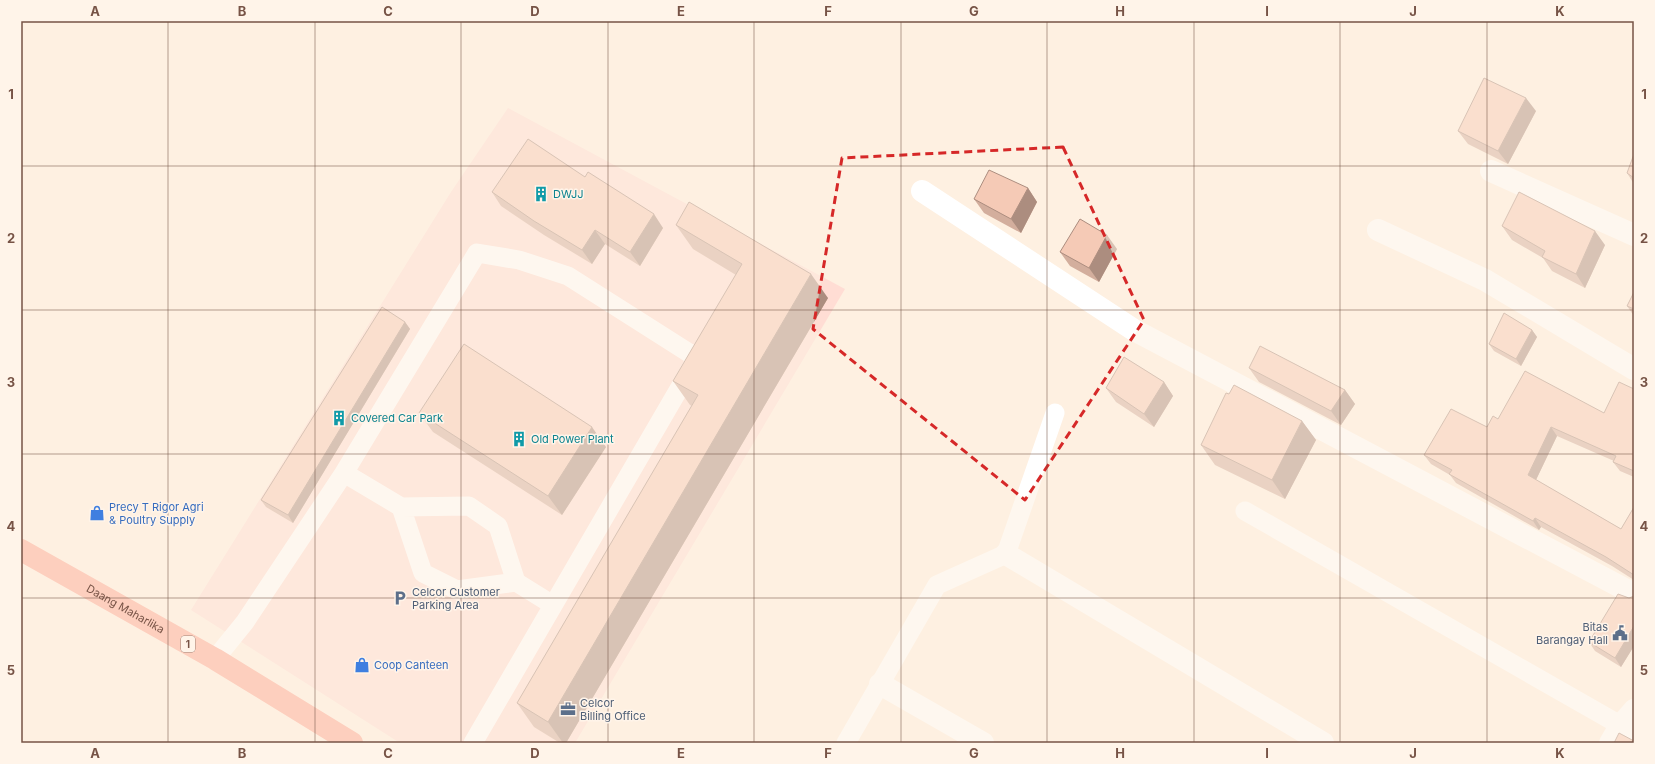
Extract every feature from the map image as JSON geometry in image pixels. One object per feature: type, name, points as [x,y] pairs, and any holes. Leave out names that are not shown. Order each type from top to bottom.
[{"type":"highway","name":"Daang Maharlika","points":[[21,550],[215,659],[352,743]]},
{"type":"street","points":[[1490,171],[1634,235]]},
{"type":"street","points":[[922,191],[1134,330],[1634,594]]},
{"type":"street","points":[[1378,230],[1485,280],[1634,369]]},
{"type":"street","points":[[1006,554],[1323,743]]},
{"type":"street","points":[[880,684],[983,743]]},
{"type":"lane","points":[[215,659],[244,622],[344,473],[477,252],[519,260],[568,276],[697,358],[473,743]]},
{"type":"lane","points":[[846,743],[937,585],[1006,554],[1054,413]]},
{"type":"lane","points":[[344,473],[401,507],[469,506],[498,526],[516,582]]},
{"type":"lane","points":[[401,507],[423,573],[457,590],[516,582],[553,605]]},
{"type":"lane","points":[[1245,510],[1625,728]]},
{"type":"highlighted area","points":[[1063,147],[1144,320],[1025,500],[813,329],[842,158]]},
{"type":"shaded area","points":[[508,108],[845,289],[575,743],[400,743],[191,610],[451,192]]},
{"type":"building","points":[[1484,78],[1526,98],[1498,151],[1458,131]]},
{"type":"building","points":[[528,139],[585,177],[588,172],[654,214],[630,252],[595,230],[582,250],[534,221],[492,192]]},
{"type":"building","points":[[1634,154],[1634,178],[1627,173]]},
{"type":"building","points":[[989,170],[1028,188],[1011,219],[974,199]]},
{"type":"building","points":[[1519,192],[1595,231],[1576,274],[1542,257],[1545,251],[1502,226]]},
{"type":"building","points":[[689,202],[811,274],[548,722],[517,703],[698,395],[673,381],[742,264],[676,225]]},
{"type":"building","points":[[1080,219],[1107,235],[1089,268],[1060,252]]},
{"type":"building","points":[[1634,292],[1634,309],[1627,306]]},
{"type":"building","name":"Covered Car Park","points":[[382,307],[405,322],[288,515],[261,500]]},
{"type":"building","points":[[1504,313],[1532,330],[1516,359],[1489,344]]},
{"type":"building","name":"Old Power Plant","points":[[464,344],[592,427],[548,496],[419,413]]},
{"type":"building","points":[[1260,346],[1345,390],[1331,411],[1249,368]]},
{"type":"building","points":[[1124,357],[1164,382],[1144,414],[1106,388]]},
{"type":"building","points":[[1525,371],[1604,413],[1619,382],[1634,389],[1634,471],[1613,462],[1616,456],[1551,427],[1528,475],[1621,529],[1634,507],[1634,575],[1606,557],[1535,518],[1533,521],[1449,474],[1452,470],[1424,455],[1451,409],[1487,427],[1493,416],[1498,419]]},
{"type":"building","points":[[1234,385],[1302,421],[1272,480],[1201,445],[1226,393],[1229,394]]},
{"type":"building","points":[[1618,594],[1629,598],[1634,596],[1634,626],[1615,658],[1589,642]]},
{"type":"building","points":[[1619,733],[1634,741],[1634,743],[1614,743]]},
{"type":"place","name":"DWJJ","points":[[541,194]]},
{"type":"place","name":"Covered Car Park","points":[[339,418]]},
{"type":"place","name":"Old Power Plant","points":[[519,439]]},
{"type":"place","name":"Precy T Rigor Agri & Poultry Supply","points":[[97,513]]},
{"type":"place","name":"Celcor Customer Parking Area","points":[[400,598]]},
{"type":"place","name":"Bitas Barangay Hall","points":[[1620,633]]},
{"type":"place","name":"Coop Canteen","points":[[362,665]]},
{"type":"place","name":"Celcor Billing Office","points":[[568,709]]}]
